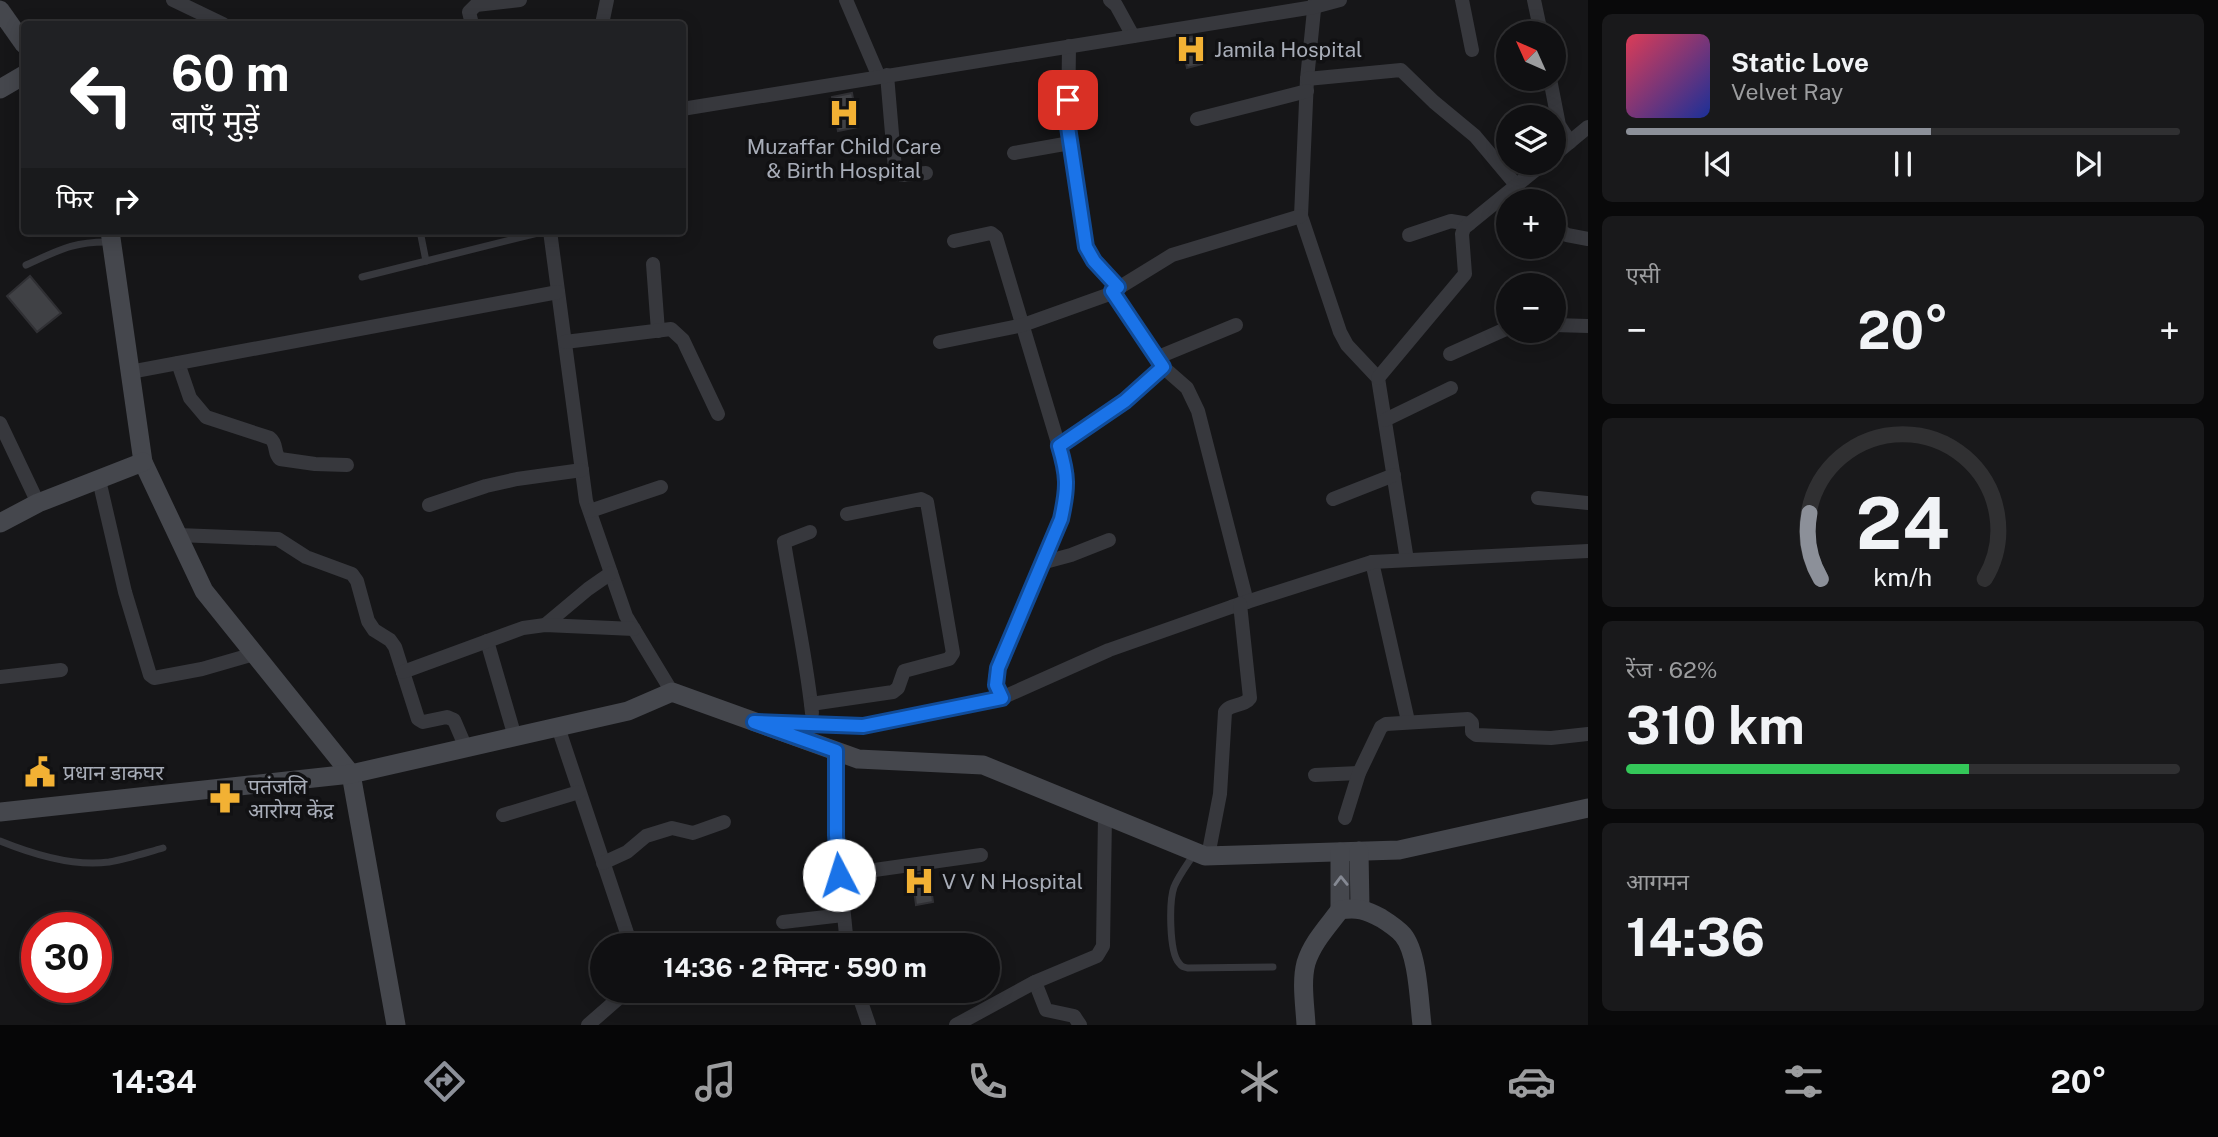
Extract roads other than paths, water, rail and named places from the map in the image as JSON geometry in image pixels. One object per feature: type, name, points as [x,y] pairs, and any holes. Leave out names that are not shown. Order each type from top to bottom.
[{"type":"street","points":[[173,0],[217,21]]},
{"type":"street","points":[[471,21],[469,12],[475,3],[520,0]]},
{"type":"street","points":[[603,21],[607,0]]},
{"type":"street","points":[[846,0],[883,76],[895,169],[902,175],[926,173]]},
{"type":"street","points":[[1110,0],[1116,5],[1133,36]]},
{"type":"street","points":[[1462,0],[1472,50]]},
{"type":"street","points":[[1534,0],[1538,21]]},
{"type":"street","points":[[686,108],[1326,2],[1307,85],[1301,216],[1340,332],[1347,345],[1378,378],[1407,560]]},
{"type":"street","points":[[0,10],[21,40]]},
{"type":"street","points":[[1069,46],[1068,127],[1086,247],[1159,362],[1187,388],[1198,411],[1244,603],[1250,698],[1248,702],[1227,708],[1225,712],[1220,794],[1202,854]]},
{"type":"street","points":[[1196,119],[1307,85],[1401,70],[1475,136],[1517,186]]},
{"type":"street","points":[[0,89],[21,77]]},
{"type":"street","points":[[1552,91],[1559,125],[1570,142]]},
{"type":"street","points":[[1566,145],[1588,127]]},
{"type":"street","points":[[1014,153],[1070,142]]},
{"type":"street","points":[[1378,378],[1465,274],[1462,234],[1469,224],[1530,175]]},
{"type":"street","points":[[940,342],[1023,325],[1115,289],[1172,254],[1301,216]]},
{"type":"street","points":[[1409,235],[1451,221],[1469,224]]},
{"type":"street","points":[[954,241],[994,234],[1067,473],[1067,495],[1061,519],[998,668],[996,685],[1002,698]]},
{"type":"street","points":[[1566,234],[1588,239]]},
{"type":"street","points":[[549,235],[590,510],[626,616],[672,692],[858,759],[983,765],[1202,854],[1399,850],[1588,808]]},
{"type":"street","points":[[111,237],[143,462],[204,591],[351,774],[396,1025]]},
{"type":"street","points":[[653,264],[658,331]]},
{"type":"street","points":[[130,372],[558,292]]},
{"type":"street","points":[[1059,446],[1125,401],[1159,362],[1236,325]]},
{"type":"street","points":[[1566,325],[1588,326]]},
{"type":"street","points":[[565,342],[671,330],[683,340],[718,414]]},
{"type":"street","points":[[1450,354],[1496,333]]},
{"type":"street","points":[[178,363],[190,398],[206,417],[270,438],[275,443],[280,459],[347,465]]},
{"type":"street","points":[[1385,420],[1451,388]]},
{"type":"street","points":[[0,423],[38,503]]},
{"type":"street","points":[[0,523],[38,503],[143,462]]},
{"type":"street","points":[[429,505],[496,483],[582,470]]},
{"type":"street","points":[[1333,499],[1394,475]]},
{"type":"street","points":[[99,480],[125,592],[150,675],[154,678],[202,670],[254,654]]},
{"type":"street","points":[[590,510],[661,487]]},
{"type":"street","points":[[1538,498],[1588,503]]},
{"type":"street","points":[[811,704],[893,692],[898,688],[904,671],[949,659],[953,653],[927,502],[921,499],[847,514]]},
{"type":"street","points":[[810,532],[784,542],[806,662],[813,724]]},
{"type":"street","points":[[178,535],[278,539],[306,557],[352,574],[373,630],[390,640],[395,647],[418,719],[423,722],[451,718],[456,723],[466,748]]},
{"type":"street","points":[[1045,562],[1109,540]]},
{"type":"street","points":[[754,722],[863,726],[1002,698],[1109,650],[1372,562],[1588,551]]},
{"type":"street","points":[[1372,562],[1408,721]]},
{"type":"street","points":[[545,625],[587,589],[611,573]]},
{"type":"street","points":[[403,672],[523,628],[545,625],[634,629]]},
{"type":"street","points":[[487,641],[515,737]]},
{"type":"street","points":[[1,674],[61,670]]},
{"type":"street","points":[[0,811],[351,774],[628,711],[672,692]]},
{"type":"street","points":[[1345,818],[1359,773],[1383,725],[1408,721],[1468,719],[1472,723],[1472,732],[1476,735],[1551,738],[1588,734]]},
{"type":"street","points":[[558,727],[627,933]]},
{"type":"street","points":[[836,751],[836,835],[845,933]]},
{"type":"street","points":[[1315,775],[1359,773]]},
{"type":"street","points":[[503,815],[579,792]]},
{"type":"street","points":[[956,1025],[1035,982],[1097,956],[1103,946],[1105,815]]},
{"type":"street","points":[[603,863],[628,852],[646,836],[672,828],[693,833],[724,822]]},
{"type":"street","points":[[1350,852],[1360,908]]},
{"type":"street","points":[[1306,1025],[1304,978],[1307,962],[1316,943],[1340,910],[1350,852]]},
{"type":"street","points":[[839,875],[981,855]]},
{"type":"street","points":[[1340,910],[1360,908],[1392,925],[1404,936],[1412,952],[1422,1025]]},
{"type":"street","points":[[783,922],[843,915]]},
{"type":"street","points":[[1035,982],[1046,1010],[1074,1016],[1080,1025]]},
{"type":"street","points":[[588,1025],[613,1003]]},
{"type":"street","points":[[861,1003],[869,1025]]},
{"type":"lane","points":[[421,235],[426,261]]},
{"type":"lane","points":[[362,277],[532,235]]},
{"type":"lane","points":[[26,265],[70,245],[111,237]]},
{"type":"lane","points":[[0,841],[31,852],[89,863],[107,862],[163,848]]},
{"type":"lane","points":[[1202,854],[1180,874],[1173,890],[1171,910],[1174,954],[1181,966],[1273,967]]},
{"type":"place","name":"Jamila Hospital","points":[[1191,49]]},
{"type":"place","name":"Muzaffar Child Care & Birth Hospital","points":[[844,113]]},
{"type":"place","name":"प्रधान डाकघर","points":[[40,772]]},
{"type":"place","name":"पतंजलि आरोग्य केंद्र","points":[[225,798]]},
{"type":"place","name":"V V N Hospital","points":[[919,881]]}]
